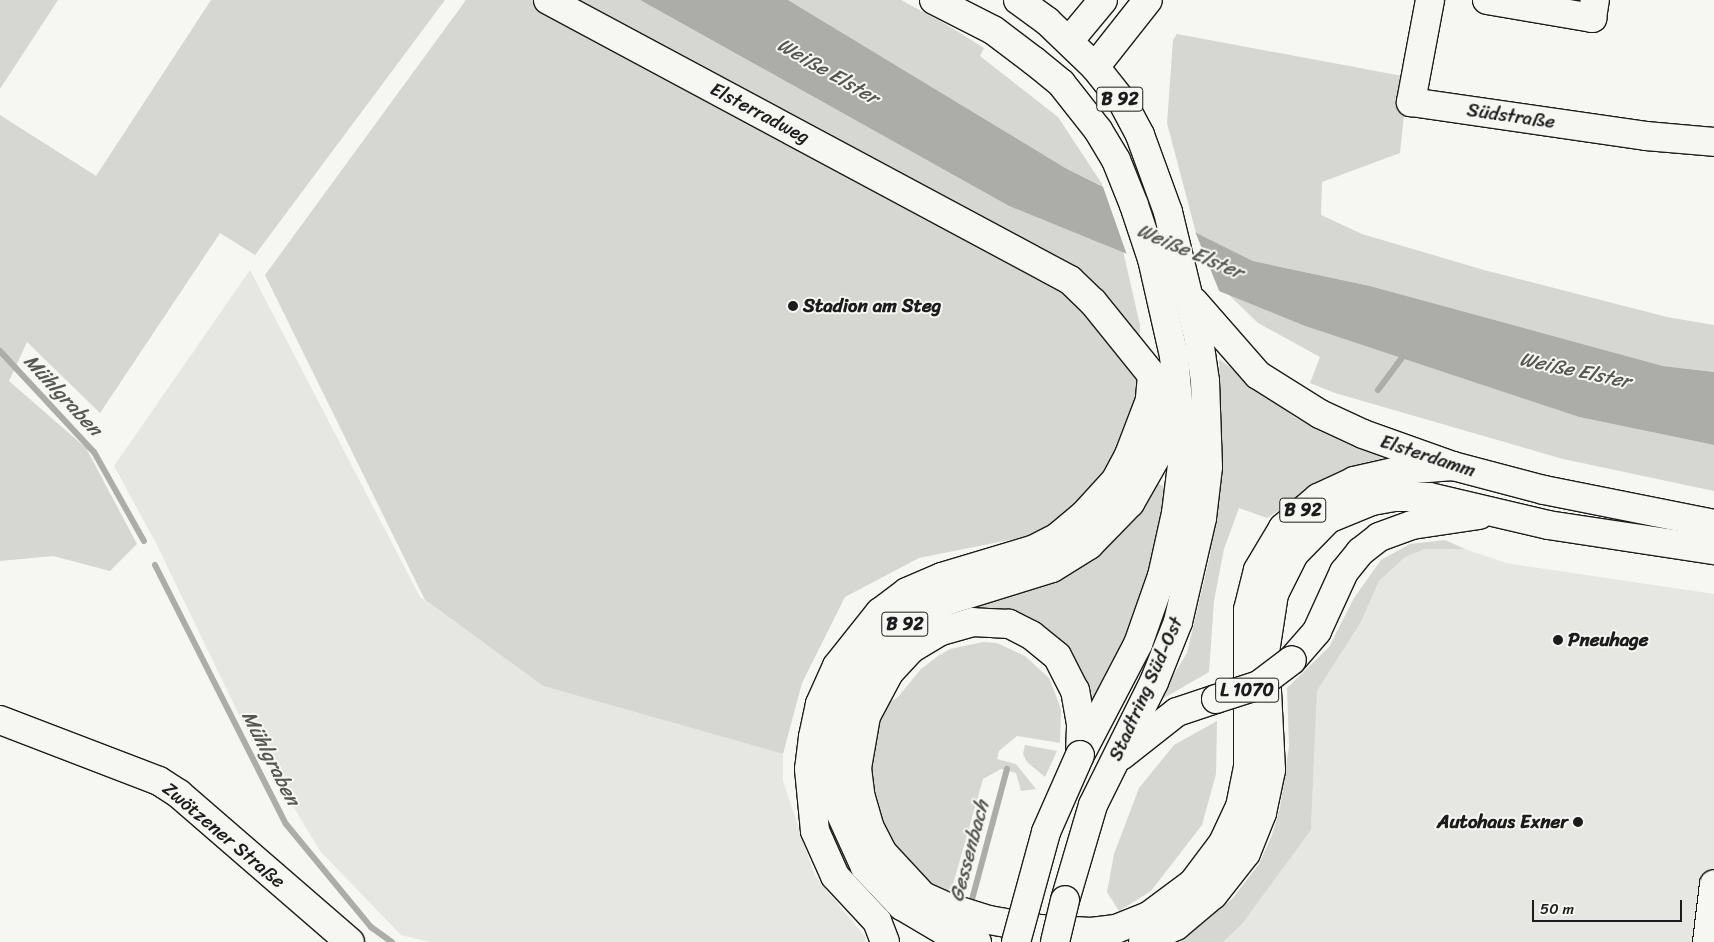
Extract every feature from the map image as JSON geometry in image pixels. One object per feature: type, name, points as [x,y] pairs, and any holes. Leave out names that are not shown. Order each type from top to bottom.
[{"type":"main road","name":"Elsterradweg","points":[[548,0],[1070,280],[1094,302],[1152,375],[1150,400],[1140,430],[1115,481],[1058,537],[1032,550],[942,577],[907,592],[880,612],[837,666],[820,704],[809,768],[815,831],[831,868],[877,921],[885,942]]},
{"type":"main road","name":"B 92","points":[[934,0],[998,33],[1061,83],[1079,105],[1116,160],[1134,204],[1152,259],[1170,334],[1179,399],[1158,454],[1130,503],[1089,545],[1052,568],[943,602],[918,615],[877,652],[861,673],[846,704],[837,736],[835,766],[839,810],[851,841],[865,867],[883,889],[902,906],[948,920]]},
{"type":"main road","name":"B 92","points":[[1018,0],[1069,41],[1095,67],[1122,101],[1140,135],[1168,212],[1189,295]]},
{"type":"main road","points":[[1061,83],[1069,41],[1103,0]]},
{"type":"main road","points":[[1061,83],[1095,67],[1148,0]]},
{"type":"main road","name":"Südstraße","points":[[1430,0],[1411,102],[1714,142]]},
{"type":"main road","points":[[1487,0],[1592,18],[1595,0]]},
{"type":"main road","name":"Stadtring Süd-Ost","points":[[1055,942],[1080,845],[1112,763],[1154,682],[1178,622],[1194,564],[1208,467],[1205,380],[1199,340],[1189,295]]},
{"type":"main road","name":"Elsterdamm","points":[[1189,295],[1231,347],[1258,375],[1281,392],[1320,414],[1452,466],[1620,507],[1714,524]]},
{"type":"main road","name":"Stadtring Süd-Ost","points":[[1016,942],[1046,832],[1080,754],[1138,644],[1162,576],[1176,513],[1183,457],[1179,399]]},
{"type":"main road","name":"B 92","points":[[1255,652],[1248,610],[1258,570],[1283,528],[1318,498],[1354,481],[1395,471],[1452,466]]},
{"type":"main road","name":"B 92","points":[[1255,652],[1281,575],[1309,536],[1328,520],[1372,501],[1395,497],[1429,498],[1495,514]]},
{"type":"main road","points":[[1112,763],[1177,712],[1259,685],[1292,660],[1317,631],[1344,572],[1360,552],[1379,537],[1412,525],[1495,514],[1714,550]]},
{"type":"main road","name":"B 92","points":[[948,920],[883,853],[869,826],[860,794],[857,768],[866,716],[889,673],[911,650],[939,632],[973,622],[1009,624],[1031,636],[1057,656],[1076,691],[1081,724],[1080,754]]},
{"type":"main road","name":"L 1070","points":[[1255,652],[1259,724]]},
{"type":"main road","name":"Zwötzener Straße","points":[[0,720],[159,781],[180,794],[350,942]]},
{"type":"main road","points":[[948,920],[983,931],[1040,929],[1091,932],[1116,928],[1150,916],[1192,883],[1223,843],[1240,807],[1259,724]]},
{"type":"main road","points":[[1143,942],[1176,926],[1213,895],[1246,853],[1262,812],[1271,770],[1259,724]]},
{"type":"main road","points":[[1707,942],[1714,884]]},
{"type":"shaded area","points":[[0,0],[58,0],[0,89]]},
{"type":"shaded area","points":[[211,0],[445,0],[255,255],[220,233],[100,413],[27,342],[9,381],[86,448],[137,544],[110,571],[53,556],[0,561],[0,115],[96,176]]},
{"type":"shaded area","points":[[466,0],[640,0],[1009,206],[1123,251],[1140,325],[1138,410],[1105,480],[1055,526],[1029,536],[919,558],[845,597],[802,683],[783,754],[543,686],[425,600],[265,275]]},
{"type":"shaded area","points":[[788,0],[901,0],[949,26],[984,48],[980,56],[1058,117],[1104,187],[1067,169]]},
{"type":"shaded area","points":[[1177,34],[1408,77],[1400,153],[1322,182],[1321,215],[1362,234],[1484,270],[1667,317],[1714,325],[1714,372],[1663,366],[1370,286],[1253,261],[1196,233],[1167,123],[1173,40]]},
{"type":"shaded area","points":[[250,270],[420,597],[543,686],[783,754],[783,781],[815,876],[866,938],[865,942],[430,942],[401,935],[320,851],[242,721],[156,543],[114,466]]},
{"type":"shaded area","points":[[1228,294],[1305,326],[1579,417],[1714,445],[1714,491],[1563,459],[1335,393],[1310,383],[1320,357],[1258,323]]},
{"type":"shaded area","points":[[1219,359],[1296,418],[1390,461],[1301,496],[1267,518],[1239,508],[1224,549],[1214,601],[1209,672],[1157,702],[1187,653],[1210,556],[1221,446]]},
{"type":"shaded area","points":[[1157,483],[1167,488],[1159,541],[1139,612],[1090,710],[1057,646],[935,619]]},
{"type":"shaded area","points":[[1445,540],[1465,549],[1425,549],[1405,557],[1379,581],[1361,622],[1317,691],[1311,830],[1243,923],[1223,942],[1180,942],[1232,899],[1259,864],[1272,835],[1280,808],[1289,746],[1287,688],[1329,647],[1354,598],[1381,560],[1410,544]]},
{"type":"shaded area","points":[[1425,549],[1465,549],[1506,563],[1714,594],[1714,942],[1223,942],[1243,923],[1311,830],[1317,691],[1361,622],[1379,581],[1405,557]]},
{"type":"shaded area","points":[[983,642],[997,643],[1025,656],[1049,678],[1061,709],[1060,743],[1017,736],[999,751],[997,759],[1016,764],[1036,789],[1021,791],[1016,773],[1001,769],[983,779],[952,888],[946,891],[927,882],[911,867],[886,831],[869,778],[881,708],[898,697],[921,669],[938,656],[950,649]]},
{"type":"shaded area","points":[[1217,721],[1216,774],[1202,825],[1151,891],[1119,911],[1107,892],[1114,854],[1139,788],[1174,745]]},
{"type":"shaded area","points":[[1025,745],[1057,751],[1045,777],[1027,762],[1023,754]]},
{"type":"water","name":"Weiße Elster","points":[[640,0],[788,0],[1067,169],[1253,261],[1370,286],[1663,366],[1714,372],[1714,445],[1579,417],[1305,326],[1009,206]]},
{"type":"pier","points":[[1102,184],[1194,229],[1220,293],[1127,255]]},
{"type":"waterway","name":"Mühlgraben","points":[[0,351],[94,452],[144,541]]},
{"type":"waterway","name":"Gessenbach","points":[[1378,390],[1407,351]]},
{"type":"waterway","name":"Mühlgraben","points":[[155,565],[286,824],[371,927],[392,942]]},
{"type":"waterway","name":"Gessenbach","points":[[970,907],[1007,769]]},
{"type":"place","name":"Stadion am Steg","points":[[793,306]]},
{"type":"place","name":"Pneuhage","points":[[1558,640]]},
{"type":"place","name":"Autohaus Exner","points":[[1578,822]]}]
